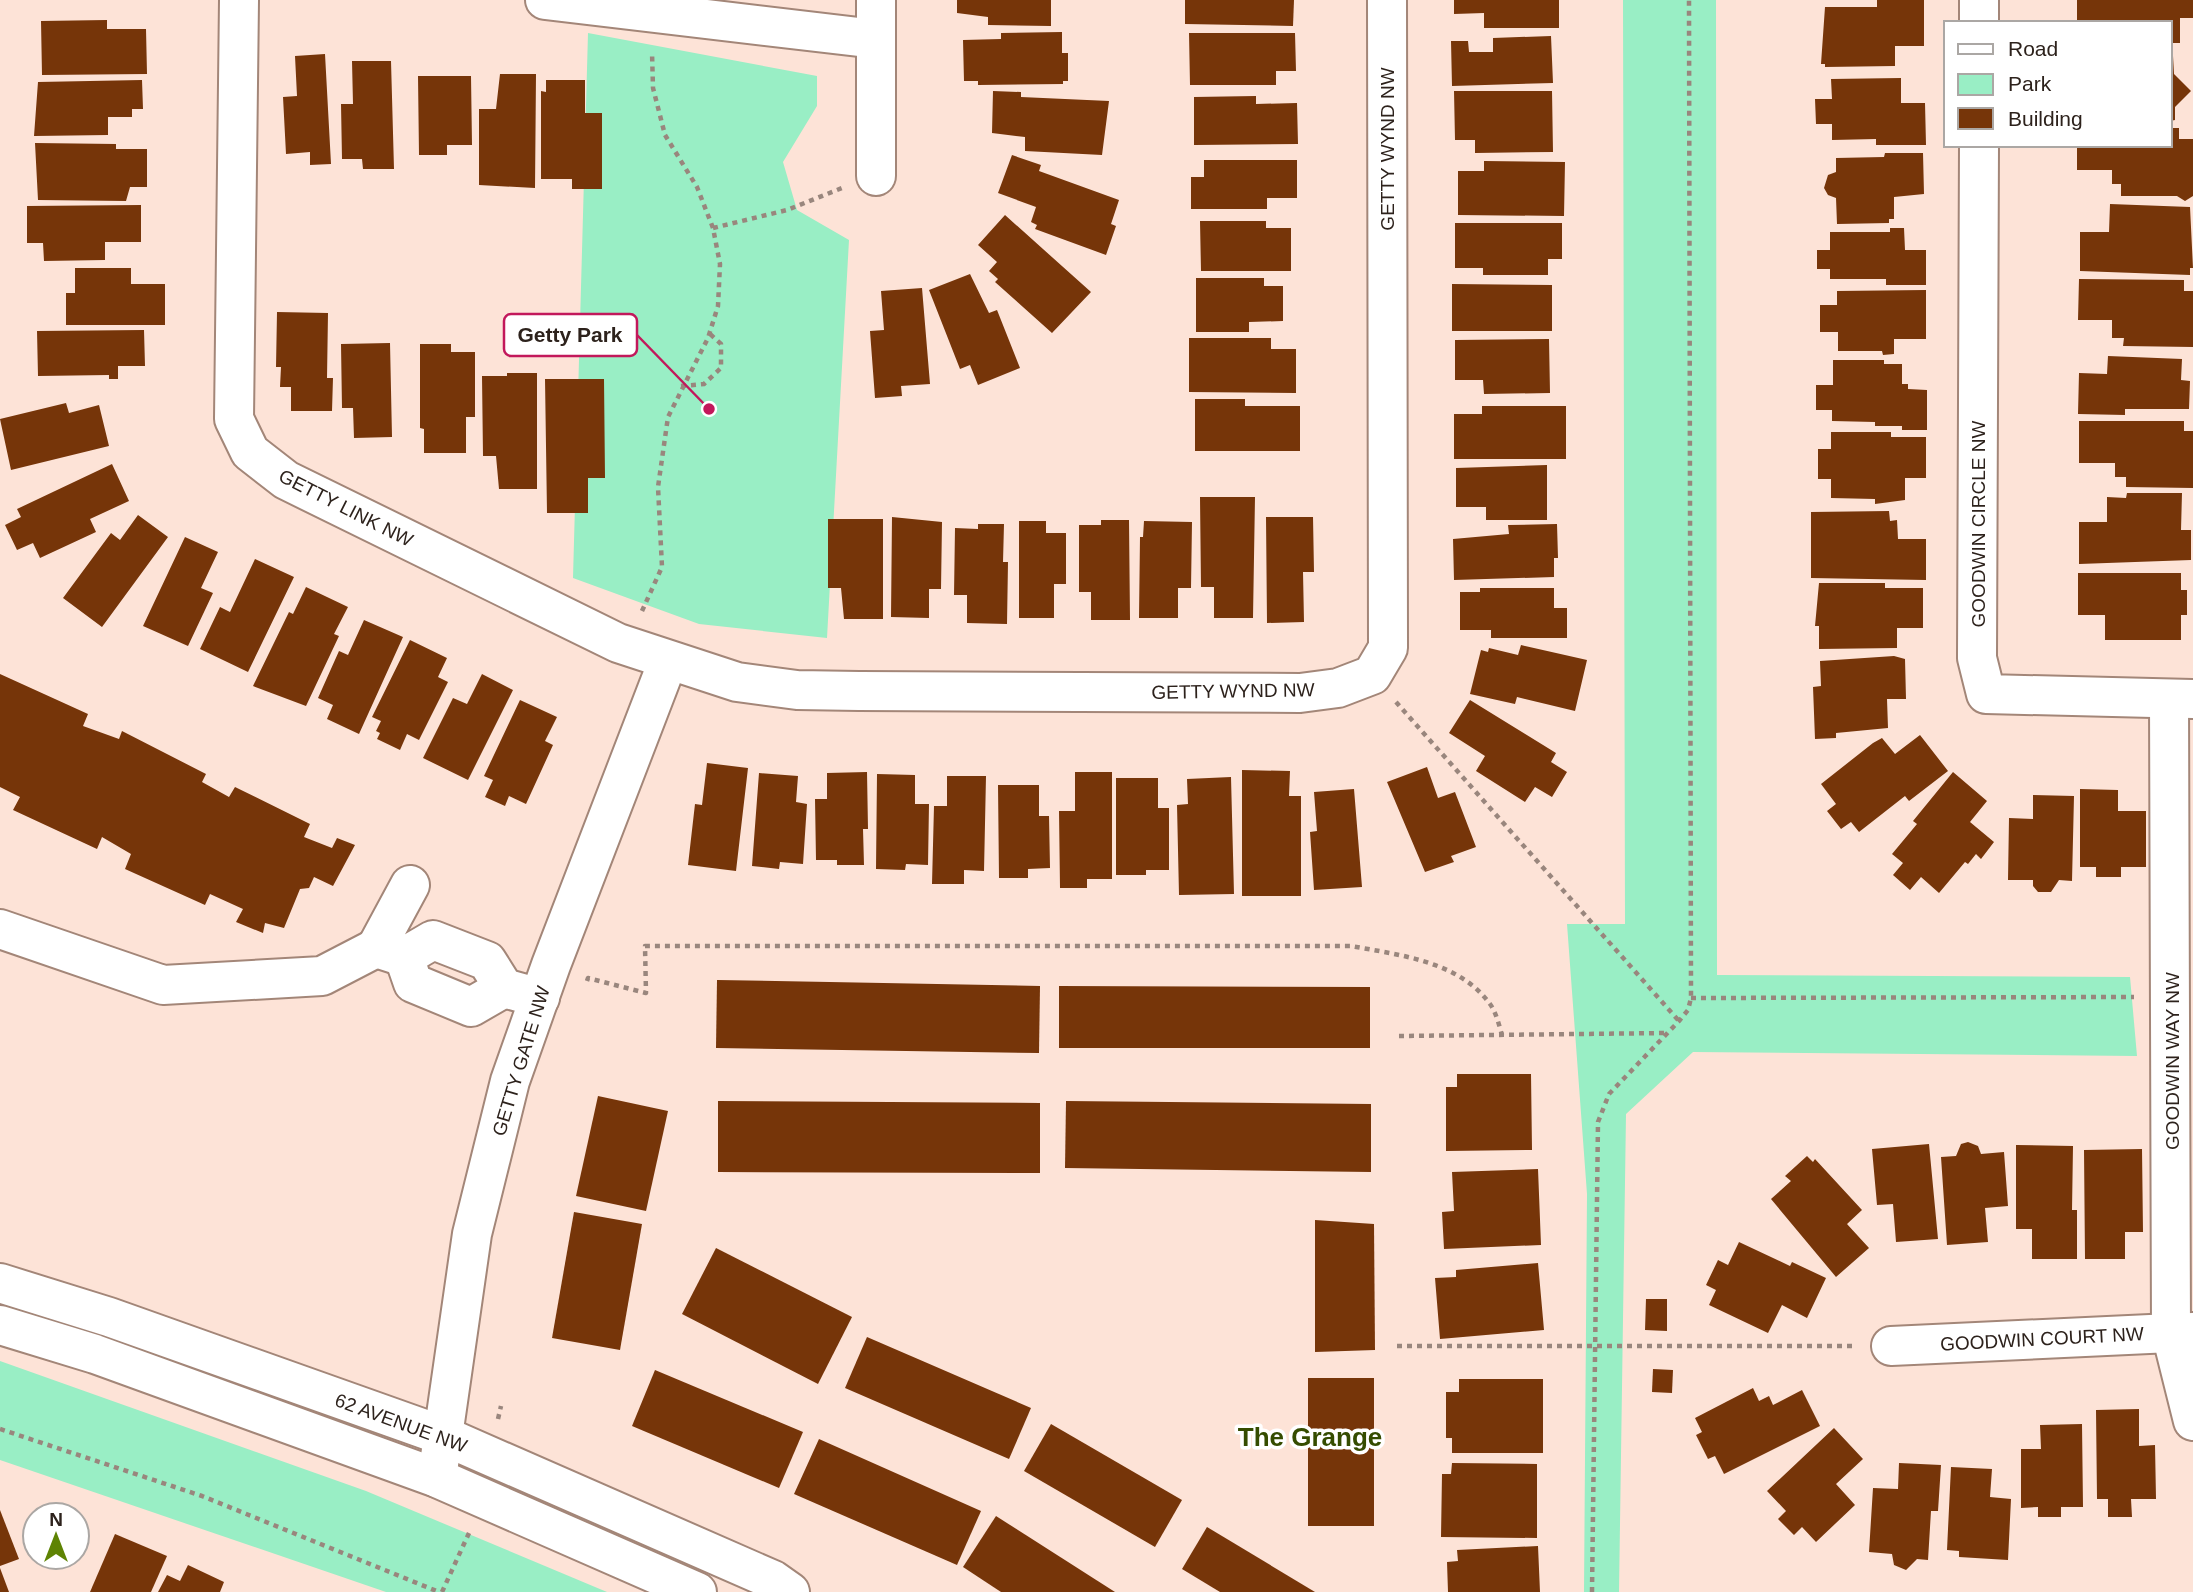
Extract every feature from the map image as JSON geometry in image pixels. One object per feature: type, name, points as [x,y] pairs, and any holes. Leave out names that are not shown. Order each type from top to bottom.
[{"type":"street","name":"GETTY LINK NW","points":[[239,0],[234,419],[250,452],[286,481],[627,646],[668,661]]},
{"type":"street","points":[[545,0],[876,39]]},
{"type":"street","points":[[876,0],[876,176]]},
{"type":"street","name":"GETTY WYND NW","points":[[668,661],[737,682],[797,690],[1300,693],[1338,688],[1372,675],[1388,648],[1387,0]]},
{"type":"street","points":[[1979,0],[1979,21]]},
{"type":"street","name":"GOODWIN CIRCLE NW","points":[[1979,147],[1977,658],[1986,694],[2181,699]]},
{"type":"street","name":"GETTY GATE NW","points":[[437,1478],[472,1234],[510,1081],[522,993],[668,661]]},
{"type":"street","name":"GOODWIN WAY NW","points":[[2181,699],[2182,1333],[2193,1421]]},
{"type":"street","points":[[390,953],[410,886]]},
{"type":"street","points":[[0,929],[163,985],[322,976],[433,940],[487,961],[522,993]]},
{"type":"street","name":"62 AVENUE NW","points":[[0,1283],[109,1317],[444,1436],[773,1580],[790,1592]]},
{"type":"street","name":"62 AVENUE NW","points":[[0,1325],[108,1358],[437,1478],[697,1592]]},
{"type":"street","name":"GOODWIN COURT NW","points":[[1891,1346],[2182,1333]]},
{"type":"path","points":[[1592,1592],[1598,1122],[1609,1094],[1679,1021],[1688,1010],[1691,998],[1689,0]]},
{"type":"path","points":[[627,646],[662,567],[658,487],[660,453],[667,418],[709,333],[718,306],[720,264],[713,228],[697,187],[665,135],[653,88],[652,13]]},
{"type":"path","points":[[713,228],[787,210],[876,176]]},
{"type":"path","points":[[681,386],[704,384],[721,368],[722,344],[709,333]]},
{"type":"path","points":[[1372,675],[1679,1021]]},
{"type":"path","points":[[583,992],[588,978],[646,993],[645,946],[1350,946],[1412,959],[1461,975],[1492,1006],[1502,1035]]},
{"type":"path","points":[[1691,998],[2141,997]]},
{"type":"path","points":[[1399,1036],[1668,1033]]},
{"type":"path","points":[[1397,1346],[1891,1346]]},
{"type":"path","points":[[0,1429],[202,1496],[439,1592]]},
{"type":"green space","points":[[1623,0],[1716,0],[1717,975],[2130,977],[2137,1056],[1693,1052],[1626,1114],[1619,1592],[1584,1592],[1587,1194],[1567,924],[1625,924]]},
{"type":"green space","points":[[588,33],[817,76],[817,106],[783,162],[797,210],[849,240],[827,638],[699,624],[573,578]]},
{"type":"green space","points":[[0,1361],[366,1491],[607,1592],[386,1592],[0,1460]]},
{"type":"building","points":[[957,0],[1051,0],[1051,26],[988,25],[988,17],[957,13]]},
{"type":"building","points":[[1185,0],[1294,0],[1293,26],[1185,24]]},
{"type":"building","points":[[1454,0],[1559,0],[1559,28],[1484,28],[1484,13],[1454,14]]},
{"type":"building","points":[[1877,0],[1924,0],[1924,46],[1895,46],[1895,66],[1825,67],[1825,64],[1821,64],[1825,7],[1877,7]]},
{"type":"building","points":[[2077,0],[2193,0],[2193,18],[2180,18],[2180,43],[2172,43],[2172,21],[2077,21]]},
{"type":"building","points":[[107,20],[107,29],[146,29],[147,74],[42,75],[41,21]]},
{"type":"building","points":[[1062,32],[1062,53],[1068,53],[1068,81],[1063,81],[1063,84],[978,85],[978,81],[964,81],[963,40],[1001,39],[1001,33]]},
{"type":"building","points":[[1189,33],[1295,33],[1296,71],[1276,71],[1276,85],[1190,85]]},
{"type":"building","points":[[1551,36],[1553,83],[1452,86],[1451,41],[1468,41],[1469,52],[1493,52],[1493,38]]},
{"type":"building","points":[[325,54],[331,164],[310,165],[310,152],[286,154],[283,97],[297,96],[295,56]]},
{"type":"building","points":[[2172,56],[2174,74],[2191,91],[2175,107],[2175,120],[2172,121]]},
{"type":"building","points":[[352,61],[391,61],[394,169],[363,169],[362,159],[342,159],[341,104],[353,104]]},
{"type":"building","points":[[500,74],[536,74],[535,188],[479,185],[479,109],[496,109]]},
{"type":"building","points":[[418,76],[471,76],[472,145],[447,145],[447,155],[419,155]]},
{"type":"building","points":[[1901,78],[1901,103],[1925,103],[1926,145],[1876,145],[1876,139],[1832,140],[1832,124],[1816,124],[1815,99],[1832,99],[1831,79]]},
{"type":"building","points":[[142,80],[143,109],[132,109],[132,117],[108,117],[108,135],[34,136],[38,82]]},
{"type":"building","points":[[546,80],[585,80],[585,113],[602,113],[602,189],[572,189],[572,179],[541,179],[541,91],[546,92]]},
{"type":"building","points":[[993,91],[1021,92],[1021,97],[1109,101],[1102,155],[1025,151],[1025,137],[992,133]]},
{"type":"building","points":[[1454,91],[1552,91],[1553,152],[1475,153],[1475,140],[1455,140]]},
{"type":"building","points":[[1256,96],[1256,104],[1297,103],[1298,144],[1194,145],[1194,97]]},
{"type":"building","points":[[2172,128],[2179,128],[2179,139],[2193,139],[2193,196],[2185,201],[2177,196],[2121,196],[2121,184],[2112,184],[2112,170],[2077,170],[2077,147],[2172,147]]},
{"type":"building","points":[[35,143],[116,144],[116,149],[147,149],[147,187],[130,187],[126,201],[38,200]]},
{"type":"building","points":[[1885,153],[1923,153],[1924,194],[1894,197],[1894,219],[1889,219],[1889,223],[1837,224],[1836,198],[1828,195],[1824,188],[1828,175],[1836,172],[1836,158],[1884,157]]},
{"type":"building","points":[[1012,155],[1041,165],[1039,171],[1119,200],[1111,224],[1116,226],[1106,255],[1035,229],[1037,225],[1031,222],[1036,207],[998,193]]},
{"type":"building","points":[[1204,160],[1297,160],[1297,198],[1267,198],[1267,209],[1191,209],[1191,177],[1204,177]]},
{"type":"building","points":[[1484,161],[1565,162],[1564,216],[1458,215],[1458,171],[1484,171]]},
{"type":"building","points":[[2110,204],[2190,207],[2193,268],[2190,268],[2190,275],[2080,271],[2080,232],[2109,232]]},
{"type":"building","points":[[141,205],[141,242],[105,242],[105,260],[44,261],[43,243],[27,243],[27,206]]},
{"type":"building","points":[[1005,215],[1091,292],[1052,333],[995,282],[998,279],[989,271],[997,262],[978,245]]},
{"type":"building","points":[[1200,221],[1266,221],[1266,228],[1291,228],[1291,271],[1201,271]]},
{"type":"building","points":[[1455,223],[1562,223],[1562,259],[1548,259],[1548,275],[1483,275],[1483,268],[1455,268]]},
{"type":"building","points":[[1890,228],[1904,228],[1905,250],[1926,250],[1926,285],[1886,285],[1886,279],[1830,279],[1830,269],[1817,269],[1817,250],[1830,250],[1830,232],[1890,232]]},
{"type":"building","points":[[75,268],[131,268],[131,284],[165,284],[165,325],[66,325],[66,293],[75,293]]},
{"type":"building","points":[[970,274],[989,313],[997,310],[1020,368],[978,385],[970,365],[960,369],[929,290]]},
{"type":"building","points":[[1196,278],[1264,278],[1264,286],[1283,286],[1283,321],[1249,322],[1249,332],[1196,332]]},
{"type":"building","points":[[2079,279],[2184,280],[2184,291],[2193,291],[2193,347],[2123,346],[2124,338],[2112,338],[2112,320],[2078,320]]},
{"type":"building","points":[[1452,284],[1552,285],[1552,331],[1452,331]]},
{"type":"building","points":[[922,288],[930,384],[901,386],[902,396],[875,398],[870,331],[884,330],[881,291]]},
{"type":"building","points":[[1926,290],[1926,339],[1894,339],[1894,354],[1883,355],[1882,351],[1838,351],[1838,332],[1820,332],[1820,305],[1837,305],[1837,291]]},
{"type":"building","points":[[277,312],[328,313],[327,378],[333,378],[332,411],[291,411],[291,387],[280,387],[281,367],[276,367]]},
{"type":"building","points":[[144,330],[145,366],[118,366],[118,379],[109,379],[109,375],[38,376],[37,331]]},
{"type":"building","points":[[1189,338],[1271,338],[1271,349],[1296,349],[1296,393],[1189,392]]},
{"type":"building","points":[[1549,339],[1550,393],[1484,394],[1483,380],[1455,380],[1455,340]]},
{"type":"building","points":[[390,343],[392,437],[354,438],[353,408],[342,408],[341,344]]},
{"type":"building","points":[[420,344],[451,344],[451,352],[475,352],[475,417],[466,417],[466,453],[424,453],[424,429],[420,428]]},
{"type":"building","points":[[2108,356],[2182,359],[2181,380],[2190,381],[2189,409],[2125,409],[2125,415],[2078,414],[2079,373],[2107,374]]},
{"type":"building","points":[[1833,360],[1884,360],[1884,364],[1902,364],[1902,384],[1908,384],[1908,389],[1927,390],[1927,430],[1875,426],[1875,422],[1832,421],[1832,410],[1816,410],[1816,385],[1833,385]]},
{"type":"building","points":[[507,373],[537,373],[537,489],[499,489],[496,456],[483,456],[482,376],[507,376]]},
{"type":"building","points":[[545,379],[604,379],[605,478],[588,478],[588,513],[547,513]]},
{"type":"building","points":[[1195,399],[1245,399],[1245,406],[1300,406],[1300,451],[1195,451]]},
{"type":"building","points":[[66,403],[69,413],[99,405],[109,446],[11,470],[0,419]]},
{"type":"building","points":[[1482,406],[1566,406],[1566,459],[1454,459],[1454,414],[1482,414]]},
{"type":"building","points":[[2079,421],[2184,421],[2184,431],[2193,431],[2193,488],[2126,487],[2126,477],[2115,477],[2115,463],[2079,463]]},
{"type":"building","points":[[1831,432],[1891,432],[1891,437],[1926,437],[1926,478],[1905,478],[1905,500],[1875,504],[1875,499],[1831,498],[1831,479],[1818,479],[1818,449],[1831,449]]},
{"type":"building","points":[[112,464],[129,501],[90,519],[96,532],[40,558],[33,543],[17,550],[5,525],[21,517],[17,509]]},
{"type":"building","points":[[1547,465],[1547,520],[1486,520],[1486,507],[1456,507],[1456,468]]},
{"type":"building","points":[[2127,493],[2182,493],[2181,530],[2191,530],[2191,560],[2079,564],[2079,522],[2107,522],[2107,497],[2126,498]]},
{"type":"building","points":[[1200,497],[1255,497],[1253,618],[1214,618],[1214,587],[1201,587]]},
{"type":"building","points":[[1889,511],[1890,521],[1897,520],[1898,539],[1926,539],[1926,580],[1811,578],[1811,512]]},
{"type":"building","points":[[138,515],[168,537],[102,627],[63,598],[111,533],[120,540]]},
{"type":"building","points":[[892,517],[942,522],[941,589],[929,589],[929,618],[891,617]]},
{"type":"building","points":[[1266,517],[1313,517],[1314,572],[1303,572],[1304,622],[1267,623]]},
{"type":"building","points":[[828,519],[883,519],[883,619],[844,619],[841,588],[828,588]]},
{"type":"building","points":[[1101,520],[1129,520],[1130,620],[1091,620],[1091,592],[1079,592],[1079,525],[1101,525]]},
{"type":"building","points":[[1019,521],[1046,521],[1046,533],[1066,533],[1066,584],[1054,584],[1054,618],[1019,618]]},
{"type":"building","points":[[1144,521],[1192,522],[1191,588],[1178,588],[1178,618],[1139,618],[1140,537],[1143,537]]},
{"type":"building","points":[[978,524],[1004,524],[1003,562],[1008,562],[1007,624],[967,623],[967,595],[954,595],[955,528],[978,529]]},
{"type":"building","points":[[1557,524],[1558,558],[1554,558],[1554,577],[1454,580],[1453,539],[1509,534],[1508,525]]},
{"type":"building","points":[[185,537],[218,552],[201,588],[213,593],[188,646],[143,626]]},
{"type":"building","points":[[255,559],[294,577],[248,672],[200,649],[220,607],[230,612]]},
{"type":"building","points":[[2078,573],[2181,573],[2181,590],[2187,590],[2187,615],[2181,615],[2181,640],[2105,640],[2105,615],[2078,615]]},
{"type":"building","points":[[1819,583],[1885,583],[1885,588],[1923,588],[1923,628],[1897,628],[1897,648],[1819,649],[1819,626],[1815,626]]},
{"type":"building","points":[[306,587],[348,607],[334,634],[339,636],[306,706],[253,686],[289,612],[293,614]]},
{"type":"building","points":[[1480,588],[1554,588],[1554,608],[1567,608],[1567,638],[1491,638],[1491,630],[1460,630],[1460,592],[1480,592]]},
{"type":"building","points":[[364,620],[403,637],[359,734],[327,719],[333,705],[318,698],[339,651],[348,655]]},
{"type":"building","points":[[410,640],[447,658],[438,677],[448,682],[419,740],[407,734],[400,750],[377,739],[380,733],[376,731],[381,721],[372,717]]},
{"type":"building","points":[[1521,645],[1587,660],[1575,711],[1517,697],[1515,704],[1470,694],[1481,650],[1488,652],[1489,648],[1518,655]]},
{"type":"building","points":[[1894,656],[1905,659],[1906,699],[1887,699],[1888,728],[1836,733],[1836,738],[1815,739],[1813,687],[1821,686],[1820,661]]},
{"type":"building","points":[[0,674],[88,714],[83,726],[119,739],[122,731],[206,774],[202,782],[229,797],[235,787],[310,824],[304,837],[332,848],[337,838],[355,845],[333,886],[314,877],[309,888],[300,889],[284,928],[265,923],[263,933],[236,922],[243,909],[210,894],[205,905],[125,869],[131,854],[102,837],[97,849],[13,810],[20,797],[0,787]]},
{"type":"building","points":[[482,674],[513,690],[468,780],[423,758],[453,698],[467,704]]},
{"type":"building","points":[[520,700],[557,717],[545,741],[553,745],[526,804],[509,796],[505,806],[485,797],[493,780],[484,776]]},
{"type":"building","points":[[1470,700],[1556,753],[1551,762],[1567,772],[1552,797],[1535,787],[1525,802],[1476,771],[1485,756],[1449,733]]},
{"type":"building","points":[[1920,735],[1948,771],[1909,801],[1905,796],[1859,832],[1851,822],[1841,829],[1827,811],[1836,804],[1821,784],[1882,738],[1895,754]]},
{"type":"building","points":[[707,763],[748,768],[736,871],[688,865],[695,804],[702,805]]},
{"type":"building","points":[[1427,767],[1438,798],[1455,792],[1476,847],[1451,856],[1454,862],[1425,872],[1387,782]]},
{"type":"building","points":[[1242,770],[1290,771],[1289,796],[1301,796],[1301,896],[1242,896]]},
{"type":"building","points":[[867,772],[868,829],[863,829],[864,865],[837,865],[837,860],[816,860],[815,799],[827,799],[827,773]]},
{"type":"building","points":[[1075,772],[1112,772],[1112,879],[1087,879],[1087,888],[1060,888],[1059,811],[1075,811]]},
{"type":"building","points":[[1953,772],[1987,801],[1970,822],[1994,842],[1981,859],[1976,854],[1968,864],[1965,862],[1939,893],[1921,877],[1910,890],[1893,875],[1903,863],[1892,854],[1917,824],[1913,821]]},
{"type":"building","points":[[759,773],[798,776],[796,802],[807,804],[803,864],[780,862],[779,869],[752,866]]},
{"type":"building","points":[[877,774],[915,775],[915,804],[929,804],[928,865],[906,864],[905,870],[876,869]]},
{"type":"building","points":[[947,776],[986,776],[984,871],[964,870],[964,884],[932,884],[934,806],[947,806]]},
{"type":"building","points":[[1231,777],[1234,894],[1179,895],[1177,805],[1188,804],[1187,779]]},
{"type":"building","points":[[1116,778],[1158,778],[1158,808],[1169,808],[1169,870],[1146,870],[1146,875],[1116,875]]},
{"type":"building","points":[[998,785],[1039,785],[1039,816],[1049,816],[1050,868],[1028,869],[1028,878],[999,878]]},
{"type":"building","points":[[1354,789],[1362,887],[1314,890],[1310,832],[1317,831],[1314,792]]},
{"type":"building","points":[[2080,789],[2118,790],[2118,811],[2146,811],[2146,867],[2121,867],[2121,877],[2096,877],[2096,867],[2080,867]]},
{"type":"building","points":[[2033,795],[2074,796],[2072,881],[2059,880],[2051,892],[2038,892],[2033,886],[2033,880],[2008,880],[2009,818],[2033,819]]},
{"type":"building","points":[[717,980],[1040,986],[1039,1053],[716,1048]]},
{"type":"building","points":[[1059,986],[1370,987],[1370,1048],[1059,1048]]},
{"type":"building","points":[[1457,1074],[1531,1074],[1532,1150],[1446,1151],[1446,1087],[1457,1087]]},
{"type":"building","points":[[598,1096],[668,1111],[646,1211],[576,1196]]},
{"type":"building","points":[[718,1101],[1040,1103],[1040,1173],[718,1172]]},
{"type":"building","points":[[1066,1101],[1371,1104],[1371,1172],[1065,1168]]},
{"type":"building","points":[[1968,1142],[1978,1146],[1981,1154],[2004,1152],[2008,1206],[1985,1208],[1988,1242],[1947,1245],[1941,1157],[1956,1156],[1961,1144]]},
{"type":"building","points":[[1929,1144],[1938,1239],[1896,1242],[1893,1204],[1877,1205],[1872,1149]]},
{"type":"building","points":[[2016,1145],[2073,1146],[2072,1210],[2077,1210],[2077,1259],[2032,1259],[2032,1229],[2016,1229]]},
{"type":"building","points":[[2142,1149],[2143,1232],[2125,1232],[2125,1259],[2085,1259],[2084,1150]]},
{"type":"building","points":[[1807,1156],[1813,1162],[1815,1159],[1862,1210],[1847,1224],[1869,1248],[1836,1277],[1771,1199],[1791,1181],[1785,1176]]},
{"type":"building","points":[[1538,1169],[1541,1245],[1444,1249],[1442,1212],[1454,1211],[1452,1172]]},
{"type":"building","points":[[574,1212],[642,1224],[620,1350],[552,1338]]},
{"type":"building","points":[[1315,1220],[1374,1224],[1375,1350],[1315,1352]]},
{"type":"building","points":[[1739,1242],[1790,1266],[1792,1262],[1826,1278],[1807,1318],[1782,1305],[1768,1333],[1709,1305],[1716,1290],[1706,1285],[1718,1260],[1728,1265]]},
{"type":"building","points":[[716,1248],[852,1317],[818,1384],[682,1314]]},
{"type":"building","points":[[1538,1263],[1544,1330],[1440,1339],[1435,1278],[1456,1277],[1456,1270]]},
{"type":"building","points":[[1646,1299],[1667,1299],[1667,1331],[1645,1330]]},
{"type":"building","points":[[867,1337],[1031,1408],[1009,1459],[845,1388]]},
{"type":"building","points":[[1653,1369],[1673,1370],[1672,1393],[1652,1392]]},
{"type":"building","points":[[655,1370],[803,1432],[779,1488],[632,1426]]},
{"type":"building","points":[[1308,1378],[1374,1378],[1374,1526],[1308,1526]]},
{"type":"building","points":[[1459,1379],[1543,1379],[1543,1453],[1452,1453],[1452,1438],[1446,1438],[1446,1392],[1459,1392]]},
{"type":"building","points":[[1753,1388],[1759,1401],[1769,1396],[1773,1405],[1802,1390],[1820,1426],[1724,1474],[1715,1456],[1708,1459],[1696,1435],[1702,1432],[1695,1418]]},
{"type":"building","points":[[2139,1409],[2139,1446],[2155,1445],[2156,1499],[2131,1499],[2132,1517],[2108,1517],[2108,1499],[2097,1499],[2096,1410]]},
{"type":"building","points":[[1051,1424],[1182,1500],[1155,1547],[1024,1471]]},
{"type":"building","points":[[2082,1424],[2083,1507],[2061,1507],[2061,1517],[2038,1517],[2038,1507],[2021,1508],[2021,1449],[2041,1449],[2040,1425]]},
{"type":"building","points":[[1834,1428],[1863,1459],[1836,1484],[1855,1505],[1816,1542],[1802,1527],[1794,1535],[1778,1519],[1786,1511],[1767,1491]]},
{"type":"building","points":[[819,1439],[981,1511],[957,1565],[794,1494]]},
{"type":"building","points":[[1452,1463],[1537,1464],[1537,1538],[1441,1537],[1442,1474],[1451,1474]]},
{"type":"building","points":[[1899,1463],[1941,1465],[1938,1511],[1931,1511],[1928,1560],[1917,1559],[1906,1570],[1894,1565],[1892,1554],[1869,1552],[1873,1488],[1898,1489]]},
{"type":"building","points":[[1951,1467],[1992,1469],[1990,1497],[2011,1499],[2008,1560],[1959,1557],[1959,1551],[1947,1550]]},
{"type":"building","points":[[0,1510],[19,1559],[0,1566]]},
{"type":"building","points":[[996,1516],[1115,1592],[1001,1592],[963,1567]]},
{"type":"building","points":[[1207,1527],[1315,1592],[1220,1592],[1182,1569]]},
{"type":"building","points":[[115,1534],[167,1556],[151,1592],[90,1592]]},
{"type":"building","points":[[1538,1546],[1540,1592],[1448,1592],[1447,1562],[1458,1561],[1457,1550]]},
{"type":"building","points":[[188,1565],[224,1582],[220,1592],[158,1592],[167,1575],[180,1581]]},
{"type":"building","points":[[0,1568],[9,1592],[0,1592]]},
{"type":"place","name":"Getty Park","points":[[709,409]]},
{"type":"district","name":"The Grange","points":[[1310,1437]]}]
